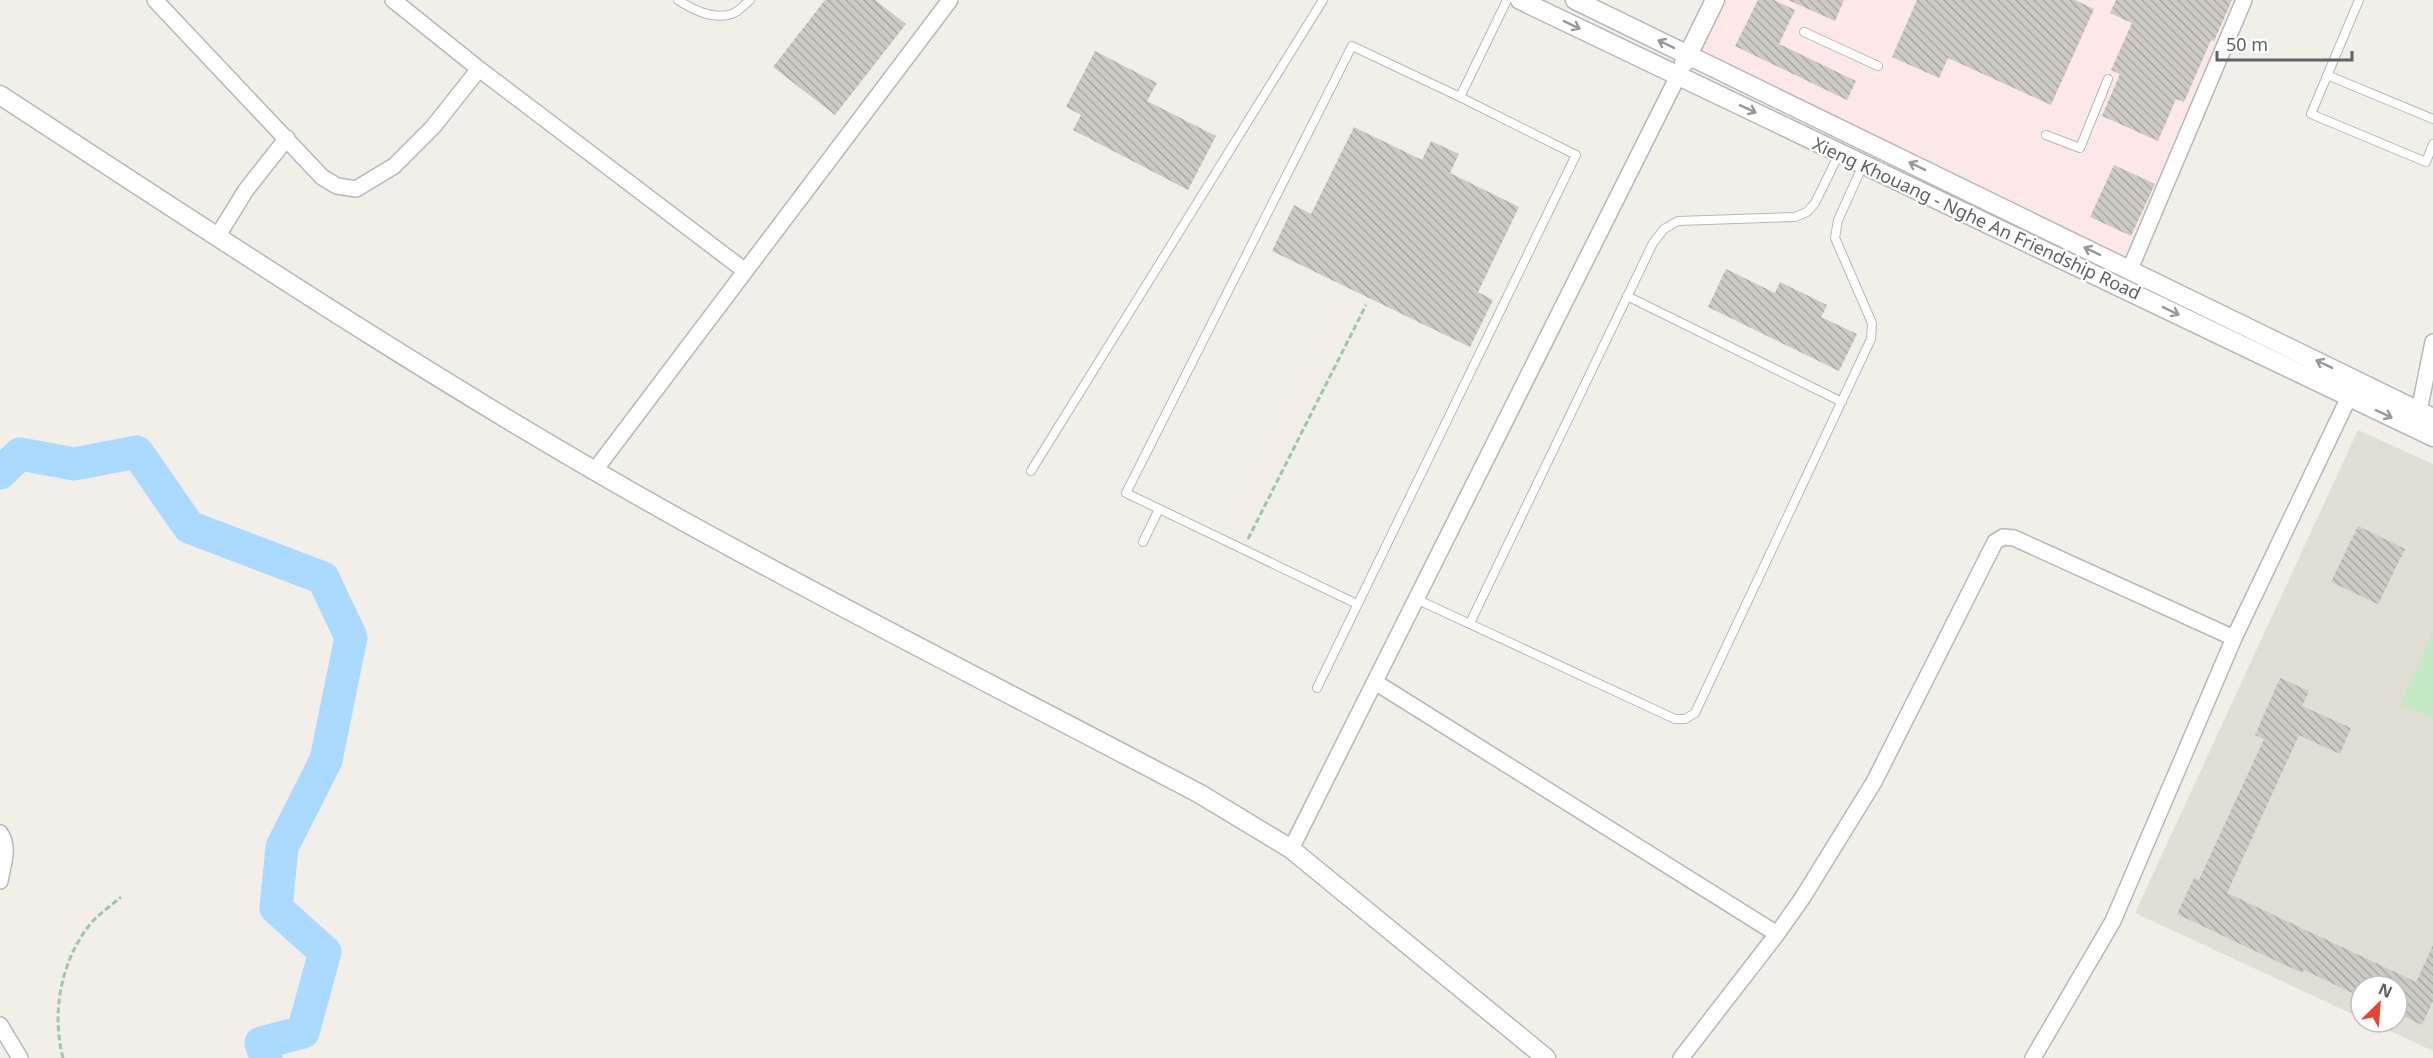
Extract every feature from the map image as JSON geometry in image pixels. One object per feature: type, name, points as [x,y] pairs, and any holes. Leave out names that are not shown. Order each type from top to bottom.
[{"type":"street","points":[[155,0],[322,177],[337,186],[356,189],[394,166],[433,127],[479,69]]},
{"type":"street","points":[[393,0],[479,69],[744,270]]},
{"type":"street","points":[[595,470],[950,0]]},
{"type":"street","name":"Xieng Khouang - Nghe An Friendship Road","points":[[1520,0],[2433,437]]},
{"type":"street","name":"Xieng Khouang - Nghe An Friendship Road","points":[[1575,0],[2426,414]]},
{"type":"street","points":[[1291,849],[1715,0]]},
{"type":"street","points":[[2130,269],[2244,0]]},
{"type":"street","points":[[0,95],[432,374],[595,470],[693,526],[1200,794],[1291,849],[1546,1058]]},
{"type":"street","points":[[217,237],[246,190],[287,138]]},
{"type":"street","points":[[2426,414],[2433,342]]},
{"type":"street","points":[[2033,1058],[2113,921],[2234,638],[2349,397]]},
{"type":"street","points":[[1681,1058],[1803,897],[1874,782],[1995,542],[2003,537],[2014,538],[2234,638]]},
{"type":"street","points":[[1375,682],[1777,934]]},
{"type":"street","points":[[0,832],[3,836],[6,854],[0,880]]},
{"type":"street","points":[[0,1025],[20,1058]]},
{"type":"lane","points":[[678,0],[712,16],[733,14],[750,0]]},
{"type":"lane","points":[[1031,471],[1323,0]]},
{"type":"lane","points":[[1460,97],[1507,0]]},
{"type":"lane","points":[[2359,0],[2310,114],[2426,162],[2433,146]]},
{"type":"lane","points":[[1804,32],[1878,66]]},
{"type":"lane","points":[[1317,688],[1358,604],[1576,155],[1352,46],[1126,493],[1358,604]]},
{"type":"lane","points":[[2327,75],[2433,119]]},
{"type":"lane","points":[[2046,135],[2080,148],[2108,79]]},
{"type":"lane","points":[[1470,623],[1653,243],[1664,229],[1678,221],[1795,217],[1808,212],[1815,203],[1839,153]]},
{"type":"lane","points":[[1416,598],[1675,719],[1685,719],[1695,713],[1871,339],[1872,323],[1835,238],[1838,220],[1864,164]]},
{"type":"lane","points":[[1628,296],[1842,402]]},
{"type":"lane","points":[[1143,542],[1159,509]]},
{"type":"path","points":[[1242,549],[1366,305]]},
{"type":"path","points":[[63,1058],[57,1036],[60,988],[73,950],[93,921],[121,897]]},
{"type":"shaded area","points":[[1715,0],[2244,0],[2130,269],[1688,55]]},
{"type":"shaded area","points":[[2358,430],[2433,464],[2433,1051],[2397,1034],[2409,1034],[2409,974],[2349,974],[2349,1012],[2135,913]]},
{"type":"green space","points":[[2433,632],[2433,718],[2400,704]]},
{"type":"building","points":[[825,0],[875,0],[906,24],[835,115],[773,67]]},
{"type":"building","points":[[1758,0],[1774,0],[1795,10],[1779,44],[1856,81],[1847,100],[1735,46]]},
{"type":"building","points":[[1788,0],[1844,0],[1835,21]]},
{"type":"building","points":[[1917,0],[2075,0],[2094,9],[2051,105],[1948,58],[1939,78],[1892,57]]},
{"type":"building","points":[[2116,0],[2232,0],[2214,41],[2211,40],[2184,102],[2176,99],[2158,141],[2102,116],[2120,74],[2111,70],[2132,23],[2110,13]]},
{"type":"building","points":[[1095,51],[1157,83],[1147,101],[1216,136],[1188,190],[1073,130],[1081,115],[1066,107]]},
{"type":"building","points":[[1354,127],[1422,160],[1431,141],[1459,154],[1450,173],[1519,207],[1478,292],[1493,300],[1470,347],[1272,251],[1294,205],[1311,214]]},
{"type":"building","points":[[2114,165],[2155,184],[2131,236],[2090,217]]},
{"type":"building","points":[[1726,269],[1775,293],[1780,282],[1827,305],[1821,317],[1857,334],[1839,371],[1708,307]]},
{"type":"building","points":[[2358,526],[2405,549],[2378,604],[2331,582]]},
{"type":"building","points":[[2280,678],[2309,691],[2302,706],[2351,728],[2340,754],[2299,735],[2227,893],[2399,974],[2349,974],[2349,991],[2304,970],[2302,973],[2177,914],[2194,878],[2199,880],[2264,739],[2255,735]]},
{"type":"building","points":[[2433,945],[2433,1001],[2422,1025],[2409,1019],[2409,979],[2416,982]]},
{"type":"waterway","points":[[0,473],[20,454],[74,464],[137,452],[189,527],[323,578],[351,637],[326,760],[282,847],[276,908],[325,952],[303,1032],[261,1043],[266,1058]]}]
